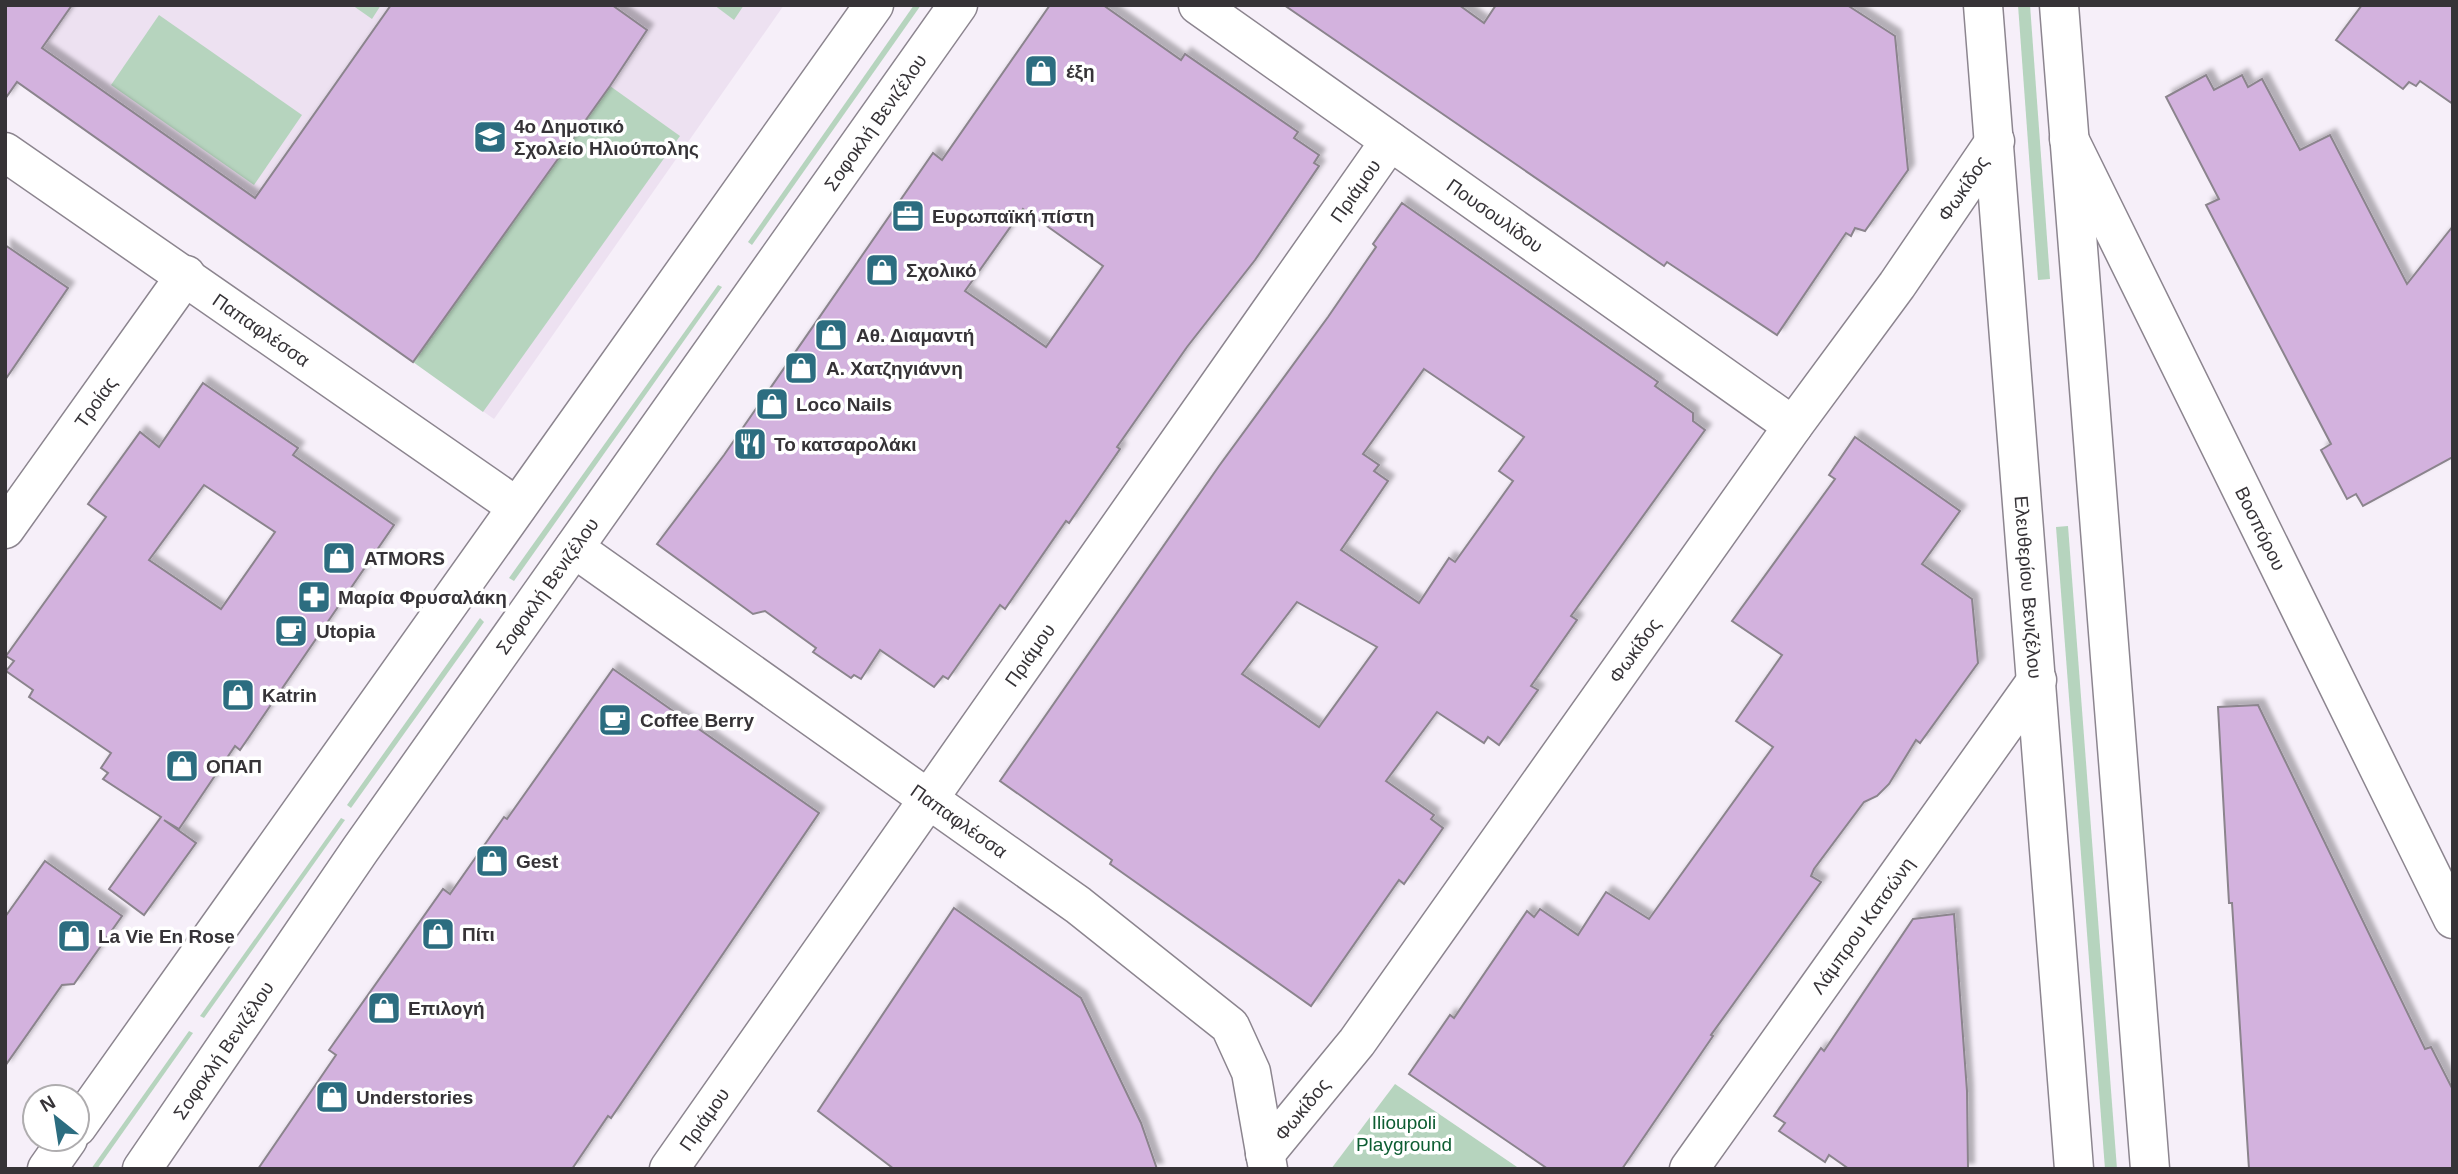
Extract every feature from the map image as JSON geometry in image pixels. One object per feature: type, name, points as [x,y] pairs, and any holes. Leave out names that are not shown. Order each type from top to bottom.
[{"type":"street","points":[[91,1107],[874,5]]},
{"type":"street","name":"Σοφοκλή Βενιζέλου","points":[[142,1169],[360,850],[958,5]]},
{"type":"street","name":"Πουσουλίδου","points":[[1198,5],[1793,426]]},
{"type":"street","name":"Ελευθερίου Βενιζέλου","points":[[1983,5],[2074,1169]]},
{"type":"street","points":[[2059,5],[2150,1169]]},
{"type":"street","name":"Βοσπόρου","points":[[2068,136],[2453,919]]},
{"type":"street","name":"Πριάμου","points":[[668,1169],[1390,141]]},
{"type":"street","name":"Φωκίδος","points":[[1266,1162],[1357,1042],[1793,426],[1897,285],[1995,141]]},
{"type":"street","name":"Παπαφλέσσα","points":[[5,152],[517,507]]},
{"type":"street","name":"Τροίας","points":[[5,529],[186,275]]},
{"type":"street","name":"Παπαφλέσσα","points":[[574,548],[1078,905],[1230,1026],[1251,1072],[1266,1162]]},
{"type":"street","name":"Λάμπρου Κατσώνη","points":[[1689,1169],[2037,680]]},
{"type":"street","points":[[47,1169],[58,1153]]},
{"type":"shaded area","points":[[5,5],[784,5],[494,419],[5,74]]},
{"type":"green space","points":[[352,5],[381,5],[372,19]]},
{"type":"green space","points":[[714,5],[744,5],[734,20]]},
{"type":"green space","points":[[914,5],[921,5],[752,245],[748,242]]},
{"type":"green space","points":[[2018,5],[2030,5],[2050,279],[2038,280]]},
{"type":"green space","points":[[159,15],[302,115],[254,185],[111,85]]},
{"type":"green space","points":[[610,86],[680,136],[483,412],[413,362]]},
{"type":"green space","points":[[718,285],[722,287],[514,581],[509,578]]},
{"type":"green space","points":[[2068,526],[2117,1169],[2105,1169],[2056,527]]},
{"type":"green space","points":[[480,618],[484,622],[351,808],[347,805]]},
{"type":"green space","points":[[341,818],[345,820],[204,1018],[200,1016]]},
{"type":"green space","points":[[189,1031],[193,1033],[97,1169],[91,1169]]},
{"type":"green space","name":"Ilioupoli Playground","points":[[1395,1084],[1520,1169],[1331,1169]]},
{"type":"building","points":[[5,5],[72,5],[42,48],[255,198],[391,5],[612,5],[647,30],[413,362],[17,82],[5,99]]},
{"type":"building","points":[[1050,5],[1103,5],[1181,60],[1185,54],[1298,132],[1294,138],[1319,155],[1314,163],[1319,166],[1255,260],[1187,347],[1117,447],[1120,449],[1069,523],[1066,521],[1005,609],[1000,605],[948,679],[943,676],[934,687],[880,650],[861,679],[854,675],[851,678],[813,652],[816,648],[765,611],[753,614],[657,544],[724,455],[933,153],[942,160]],"holes":[[[1023,209],[1103,266],[1046,347],[965,291]]]},
{"type":"building","points":[[1284,5],[1459,5],[1484,23],[1496,5],[1847,5],[1895,36],[1908,170],[1865,231],[1855,228],[1851,236],[1846,233],[1777,335],[1667,262],[1664,266]]},
{"type":"building","points":[[2362,5],[2453,5],[2453,104],[2420,81],[2416,86],[2409,82],[2403,89],[2336,40]]},
{"type":"building","points":[[2206,75],[2214,90],[2242,75],[2248,87],[2262,79],[2300,150],[2330,135],[2407,284],[2453,226],[2453,457],[2363,506],[2356,494],[2347,499],[2321,450],[2331,444],[2206,205],[2219,199],[2166,97]]},
{"type":"building","points":[[1402,203],[1658,382],[1655,386],[1693,413],[1693,421],[1705,430],[1571,616],[1577,620],[1531,686],[1538,690],[1499,745],[1488,737],[1484,743],[1437,712],[1386,781],[1434,815],[1431,819],[1443,828],[1404,884],[1399,880],[1311,1006],[1110,864],[1112,860],[1000,781],[1219,466],[1328,317],[1376,247],[1373,244]],"holes":[[[1424,369],[1524,437],[1499,471],[1513,481],[1455,562],[1449,558],[1419,603],[1341,550],[1388,481],[1374,471],[1379,465],[1363,454]],[[1297,602],[1377,647],[1319,727],[1242,674]]]},
{"type":"building","points":[[5,245],[68,288],[5,380]]},
{"type":"building","points":[[203,383],[298,448],[293,455],[394,525],[240,750],[235,746],[179,829],[164,820],[196,843],[144,915],[109,889],[161,817],[103,779],[108,773],[101,768],[111,753],[29,697],[33,690],[6,671],[14,661],[6,656],[106,517],[88,504],[140,432],[159,447]],"holes":[[[204,485],[275,532],[221,609],[149,560]]]},
{"type":"building","points":[[1855,437],[1960,511],[1922,564],[1972,599],[1978,663],[1920,743],[1916,740],[1889,784],[1877,796],[1864,802],[1814,869],[1811,876],[1821,882],[1711,1035],[1713,1036],[1622,1169],[1548,1169],[1409,1074],[1450,1015],[1454,1018],[1527,911],[1534,917],[1540,909],[1578,935],[1606,892],[1649,919],[1773,747],[1736,721],[1782,655],[1732,621],[1835,479],[1829,475]]},
{"type":"building","points":[[613,669],[819,813],[611,1118],[608,1116],[572,1169],[258,1169],[336,1055],[329,1050],[443,889],[450,894],[504,817],[507,819]]},
{"type":"building","points":[[2258,705],[2425,1049],[2431,1047],[2453,1090],[2453,1169],[2249,1169],[2232,903],[2229,903],[2218,707]]},
{"type":"building","points":[[45,861],[122,916],[74,984],[62,985],[5,1066],[5,917]]},
{"type":"building","points":[[954,908],[1081,998],[1141,1123],[1157,1169],[894,1169],[818,1111]]},
{"type":"building","points":[[1954,914],[1967,1091],[1968,1169],[1849,1169],[1829,1155],[1825,1162],[1779,1131],[1785,1123],[1774,1116],[1821,1048],[1824,1051],[1913,919]]},
{"type":"place","name":"έξη","points":[[1041,71]]},
{"type":"place","name":"4ο Δημοτικό Σχολείο Ηλιούπολης","points":[[490,137]]},
{"type":"place","name":"Ευρωπαϊκή πίστη","points":[[908,216]]},
{"type":"place","name":"Σχολικό","points":[[882,270]]},
{"type":"place","name":"Αθ. Διαμαντή","points":[[831,335]]},
{"type":"place","name":"Α. Χατζηγιάννη","points":[[801,368]]},
{"type":"place","name":"Loco Nails","points":[[772,404]]},
{"type":"place","name":"Το κατσαρολάκι","points":[[750,444]]},
{"type":"place","name":"ATMORS","points":[[339,558]]},
{"type":"place","name":"Μαρία Φρυσαλάκη","points":[[314,597]]},
{"type":"place","name":"Utopia","points":[[291,631]]},
{"type":"place","name":"Katrin","points":[[238,695]]},
{"type":"place","name":"Coffee Berry","points":[[615,720]]},
{"type":"place","name":"ΟΠΑΠ","points":[[182,766]]},
{"type":"place","name":"Gest","points":[[492,861]]},
{"type":"place","name":"Πίτι","points":[[438,934]]},
{"type":"place","name":"La Vie En Rose","points":[[74,936]]},
{"type":"place","name":"Επιλογή","points":[[384,1008]]},
{"type":"place","name":"Understories","points":[[332,1097]]}]
